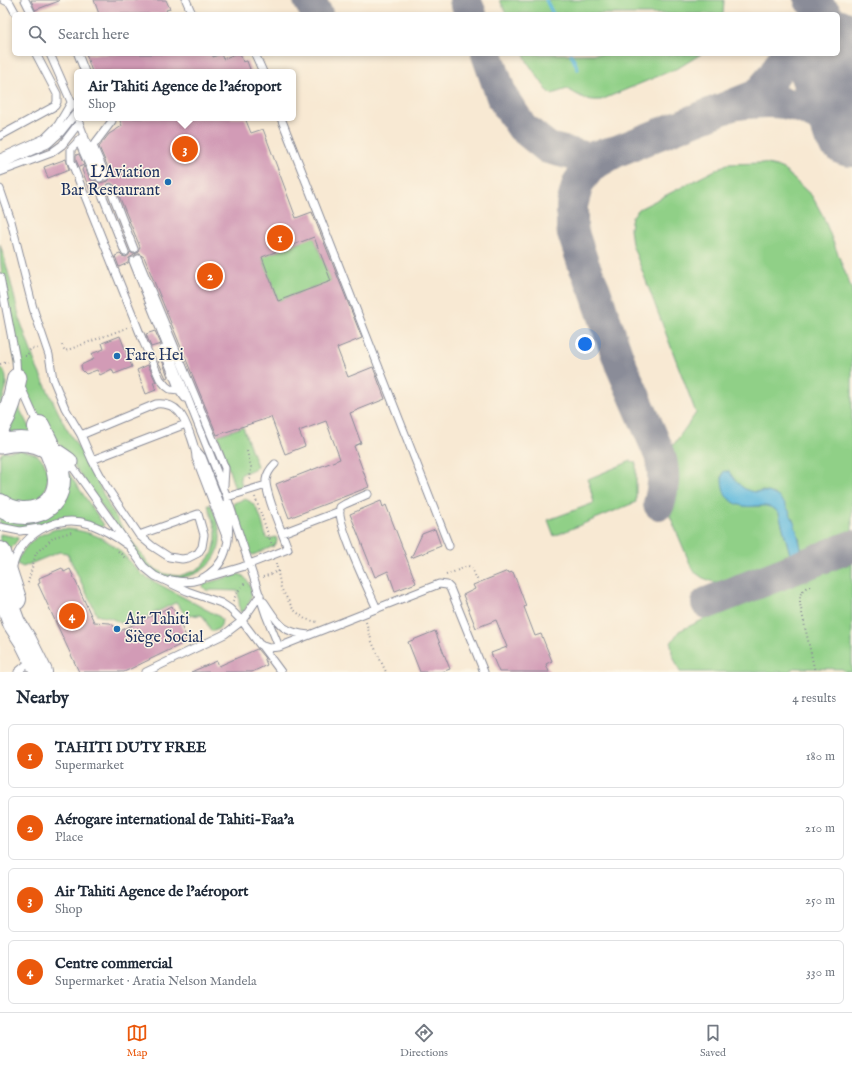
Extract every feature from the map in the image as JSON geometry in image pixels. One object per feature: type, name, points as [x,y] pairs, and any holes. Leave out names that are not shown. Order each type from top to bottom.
[{"type":"main road","points":[[0,428],[13,401],[17,378]]},
{"type":"main road","points":[[0,505],[24,514],[32,513],[50,502],[57,490],[59,477],[39,427]]},
{"type":"main road","points":[[0,444],[20,441],[33,442],[49,449],[68,462]]},
{"type":"main road","points":[[0,552],[12,585],[14,623],[29,661]]},
{"type":"lane","points":[[4,0],[10,4],[15,12]]},
{"type":"lane","points":[[26,0],[31,12]]},
{"type":"lane","points":[[186,0],[191,12]]},
{"type":"lane","points":[[0,136],[55,106],[57,102],[57,94],[37,56]]},
{"type":"lane","points":[[51,56],[74,110]]},
{"type":"lane","points":[[79,56],[84,69]]},
{"type":"lane","points":[[257,56],[261,69]]},
{"type":"lane","points":[[0,158],[48,135],[58,125],[71,102]]},
{"type":"lane","points":[[0,165],[48,144],[74,121]]},
{"type":"lane","points":[[0,172],[51,154],[62,145],[75,121]]},
{"type":"lane","points":[[78,121],[81,138],[101,178],[93,146],[112,121]]},
{"type":"lane","points":[[282,121],[449,546]]},
{"type":"lane","points":[[81,138],[71,149],[71,161],[143,342],[160,379],[170,389],[179,390]]},
{"type":"lane","points":[[0,189],[11,221],[33,308],[49,355],[53,378],[65,408],[81,435],[106,486],[139,535],[169,557],[182,559],[192,557],[198,553],[202,547],[204,535],[198,514],[139,535]]},
{"type":"lane","points":[[105,190],[129,251]]},
{"type":"lane","points":[[134,261],[179,390],[191,406]]},
{"type":"lane","points":[[134,261],[224,489],[279,647]]},
{"type":"lane","points":[[134,261],[225,468],[224,489]]},
{"type":"lane","points":[[0,277],[16,360],[17,378],[39,427],[68,462],[144,567],[155,576],[187,591],[221,603],[230,609],[242,621],[281,672]]},
{"type":"lane","points":[[81,435],[156,404],[173,407],[184,419],[196,450],[202,457],[229,527]]},
{"type":"lane","points":[[92,460],[186,424]]},
{"type":"lane","points":[[196,450],[196,458],[228,541]]},
{"type":"lane","points":[[155,576],[191,582],[250,564],[288,549],[266,485],[268,473],[275,464]]},
{"type":"lane","points":[[227,497],[266,485]]},
{"type":"lane","points":[[368,494],[340,507],[340,516],[345,533],[377,609]]},
{"type":"lane","points":[[205,578],[222,562],[228,541],[229,527],[227,497]]},
{"type":"lane","points":[[282,533],[340,511]]},
{"type":"lane","points":[[0,527],[20,531],[65,522],[90,524],[128,545]]},
{"type":"lane","points":[[12,585],[13,566],[21,548],[34,533],[45,527]]},
{"type":"lane","points":[[260,645],[269,648],[279,647],[439,584],[447,585],[450,588],[484,672]]},
{"type":"lane","points":[[146,672],[225,634],[242,621],[260,596]]},
{"type":"lane","points":[[260,596],[277,622],[283,628],[299,634],[311,635]]},
{"type":"path","points":[[62,345],[65,351],[132,326]]},
{"type":"path","points":[[247,451],[251,467],[250,480],[252,490],[272,544],[264,558],[276,560],[281,588],[293,609],[305,619],[316,622],[323,619]]},
{"type":"path","points":[[12,585],[36,554],[54,537],[76,530]]},
{"type":"path","points":[[116,549],[129,563]]},
{"type":"path","points":[[440,577],[468,566],[471,567],[478,581]]},
{"type":"path","points":[[810,586],[804,588],[800,595],[800,604],[815,672]]},
{"type":"path","points":[[363,615],[372,642],[386,672]]},
{"type":"green space","points":[[500,0],[724,0],[723,12],[505,12]]},
{"type":"green space","points":[[525,56],[698,56],[680,67],[601,100],[590,100],[583,98],[567,89],[552,94],[549,93],[528,63]]},
{"type":"green space","points":[[762,163],[783,169],[812,196],[823,216],[852,290],[852,532],[802,554],[799,538],[775,494],[763,491],[751,492],[746,490],[736,482],[729,472],[722,475],[724,489],[729,498],[739,504],[753,506],[766,505],[772,507],[779,513],[791,558],[732,581],[714,582],[703,578],[693,571],[668,511],[673,483],[672,447],[696,413],[632,244],[630,228],[632,217],[639,209],[727,164]]},
{"type":"green space","points":[[311,229],[334,288],[314,287],[278,301],[261,255],[275,252],[302,242]]},
{"type":"green space","points":[[0,244],[21,323],[37,368],[65,426],[89,465],[109,506],[125,532],[151,567],[165,574],[179,576],[194,571],[202,566],[213,553],[216,540],[216,531],[208,505],[211,505],[219,529],[219,548],[215,558],[200,572],[179,578],[168,577],[155,573],[139,560],[31,403],[21,381],[13,346],[2,278]]},
{"type":"green space","points":[[0,367],[4,370],[6,387],[0,409]]},
{"type":"green space","points":[[16,402],[34,437],[0,433]]},
{"type":"green space","points":[[243,427],[257,466],[240,476],[242,487],[238,490],[235,489],[218,435]]},
{"type":"green space","points":[[19,450],[35,454],[41,458],[47,469],[48,476],[45,489],[37,501],[30,505],[0,498],[0,455],[3,452]]},
{"type":"green space","points":[[631,461],[635,462],[636,465],[636,502],[554,536],[548,520],[594,503],[588,479]]},
{"type":"green space","points":[[63,465],[104,525],[100,528],[65,519],[20,529],[0,524],[0,511],[33,516]]},
{"type":"green space","points":[[245,499],[254,505],[260,515],[266,537],[268,539],[276,537],[277,540],[274,546],[253,555],[249,553],[233,505],[234,503]]},
{"type":"green space","points":[[56,529],[82,531],[113,545],[144,576],[220,617],[222,620],[221,625],[214,631],[211,631],[203,616],[186,616],[177,603],[129,625],[108,617],[97,615],[67,553],[59,552],[23,567],[17,564],[19,557],[32,541],[41,535]]},
{"type":"green space","points":[[0,534],[17,537],[18,539],[0,564]]},
{"type":"green space","points":[[852,563],[852,672],[846,672],[842,669],[794,668],[788,672],[680,672],[672,653],[671,643],[679,631],[713,615]]},
{"type":"green space","points":[[238,574],[247,580],[251,591],[250,600],[243,612],[240,612],[238,591],[206,590],[203,587],[204,584]]},
{"type":"water","points":[[724,471],[729,472],[746,490],[768,492],[779,498],[785,504],[793,520],[802,554],[791,558],[779,513],[774,509],[764,506],[743,506],[726,496],[722,480]]},
{"type":"building","points":[[31,0],[59,0],[59,1],[35,10]]},
{"type":"building","points":[[94,0],[166,0],[170,9],[166,10],[167,12],[98,12]]},
{"type":"building","points":[[87,56],[222,56],[223,59],[230,56],[241,56],[243,62],[247,61],[250,69],[91,69]]},
{"type":"building","points":[[120,121],[246,121],[251,133],[263,129],[296,218],[312,212],[362,338],[337,348],[348,377],[373,367],[385,399],[350,413],[361,443],[354,446],[369,487],[289,518],[276,484],[340,459],[326,421],[299,431],[305,446],[285,454],[271,417],[217,435],[144,257],[136,254],[129,258],[128,263],[119,267],[115,256],[120,254],[126,257],[130,252],[135,254],[138,252],[140,247],[115,186],[111,183],[108,184],[105,187],[105,190],[102,187],[99,188],[96,191],[96,194],[92,196],[82,170],[84,166],[91,180],[99,183],[110,179],[111,174],[99,147],[109,134],[122,126]],"holes":[[[314,237],[331,281],[278,301],[262,257]]]},
{"type":"building","points":[[79,154],[84,165],[79,167],[76,160],[76,155]]},
{"type":"building","points":[[66,159],[69,170],[48,178],[44,167]]},
{"type":"building","points":[[155,331],[161,344],[151,347],[146,334]]},
{"type":"building","name":"Fare Hei","points":[[120,336],[132,367],[114,374],[112,369],[100,375],[97,370],[86,374],[82,370],[81,365],[94,359],[91,354],[104,349],[102,343]]},
{"type":"building","points":[[162,360],[168,377],[166,378],[158,361]]},
{"type":"building","points":[[148,365],[156,382],[153,382],[156,390],[146,394],[137,370]]},
{"type":"building","points":[[381,501],[383,507],[386,505],[416,583],[395,591],[388,571],[375,577],[350,514]]},
{"type":"building","points":[[435,529],[441,546],[411,558],[422,534]]},
{"type":"building","points":[[62,568],[64,572],[70,569],[94,622],[110,623],[120,631],[172,606],[188,641],[124,672],[79,672],[38,584],[40,583],[39,578]]},
{"type":"building","points":[[508,571],[509,573],[513,572],[526,606],[524,607],[535,636],[541,634],[552,661],[546,664],[549,672],[499,672],[491,653],[507,647],[496,620],[476,628],[463,595],[475,589],[473,585]]},
{"type":"building","points":[[435,631],[450,669],[442,672],[420,672],[408,642]]},
{"type":"building","points":[[257,649],[264,657],[267,665],[252,672],[191,672],[217,661],[219,666]]},
{"type":"waterway","points":[[546,0],[552,12]]},
{"type":"waterway","points":[[572,56],[578,69]]},
{"type":"taxiway","points":[[309,0],[316,12]]},
{"type":"taxiway","points":[[465,0],[470,12]]},
{"type":"taxiway","points":[[810,0],[824,12]]},
{"type":"taxiway","points":[[840,25],[852,30]]},
{"type":"taxiway","points":[[488,56],[502,97],[522,127],[548,148],[588,158],[617,151],[757,95],[773,76],[785,56]]},
{"type":"taxiway","points":[[737,104],[774,102],[785,103],[806,109],[835,127],[850,141],[852,145]]},
{"type":"taxiway","points":[[617,151],[591,166],[578,183],[572,205],[572,230],[620,363],[660,455],[663,468],[663,480],[659,504]]},
{"type":"taxiway","points":[[707,603],[852,546]]},
{"type":"runway","points":[[824,56],[852,127]]},
{"type":"place","name":"Air Tahiti Agence de l'aéroport","points":[[185,149]]},
{"type":"place","name":"L’Aviation Bar Restaurant","points":[[168,182]]},
{"type":"place","name":"TAHITI DUTY FREE","points":[[280,238]]},
{"type":"place","name":"Aérogare international de Tahiti-Faa'a","points":[[210,276]]},
{"type":"place","name":"Fare Hei","points":[[117,356]]},
{"type":"place","name":"Centre commercial","points":[[72,616]]},
{"type":"place","name":"Air Tahiti Siège Social","points":[[117,629]]}]
